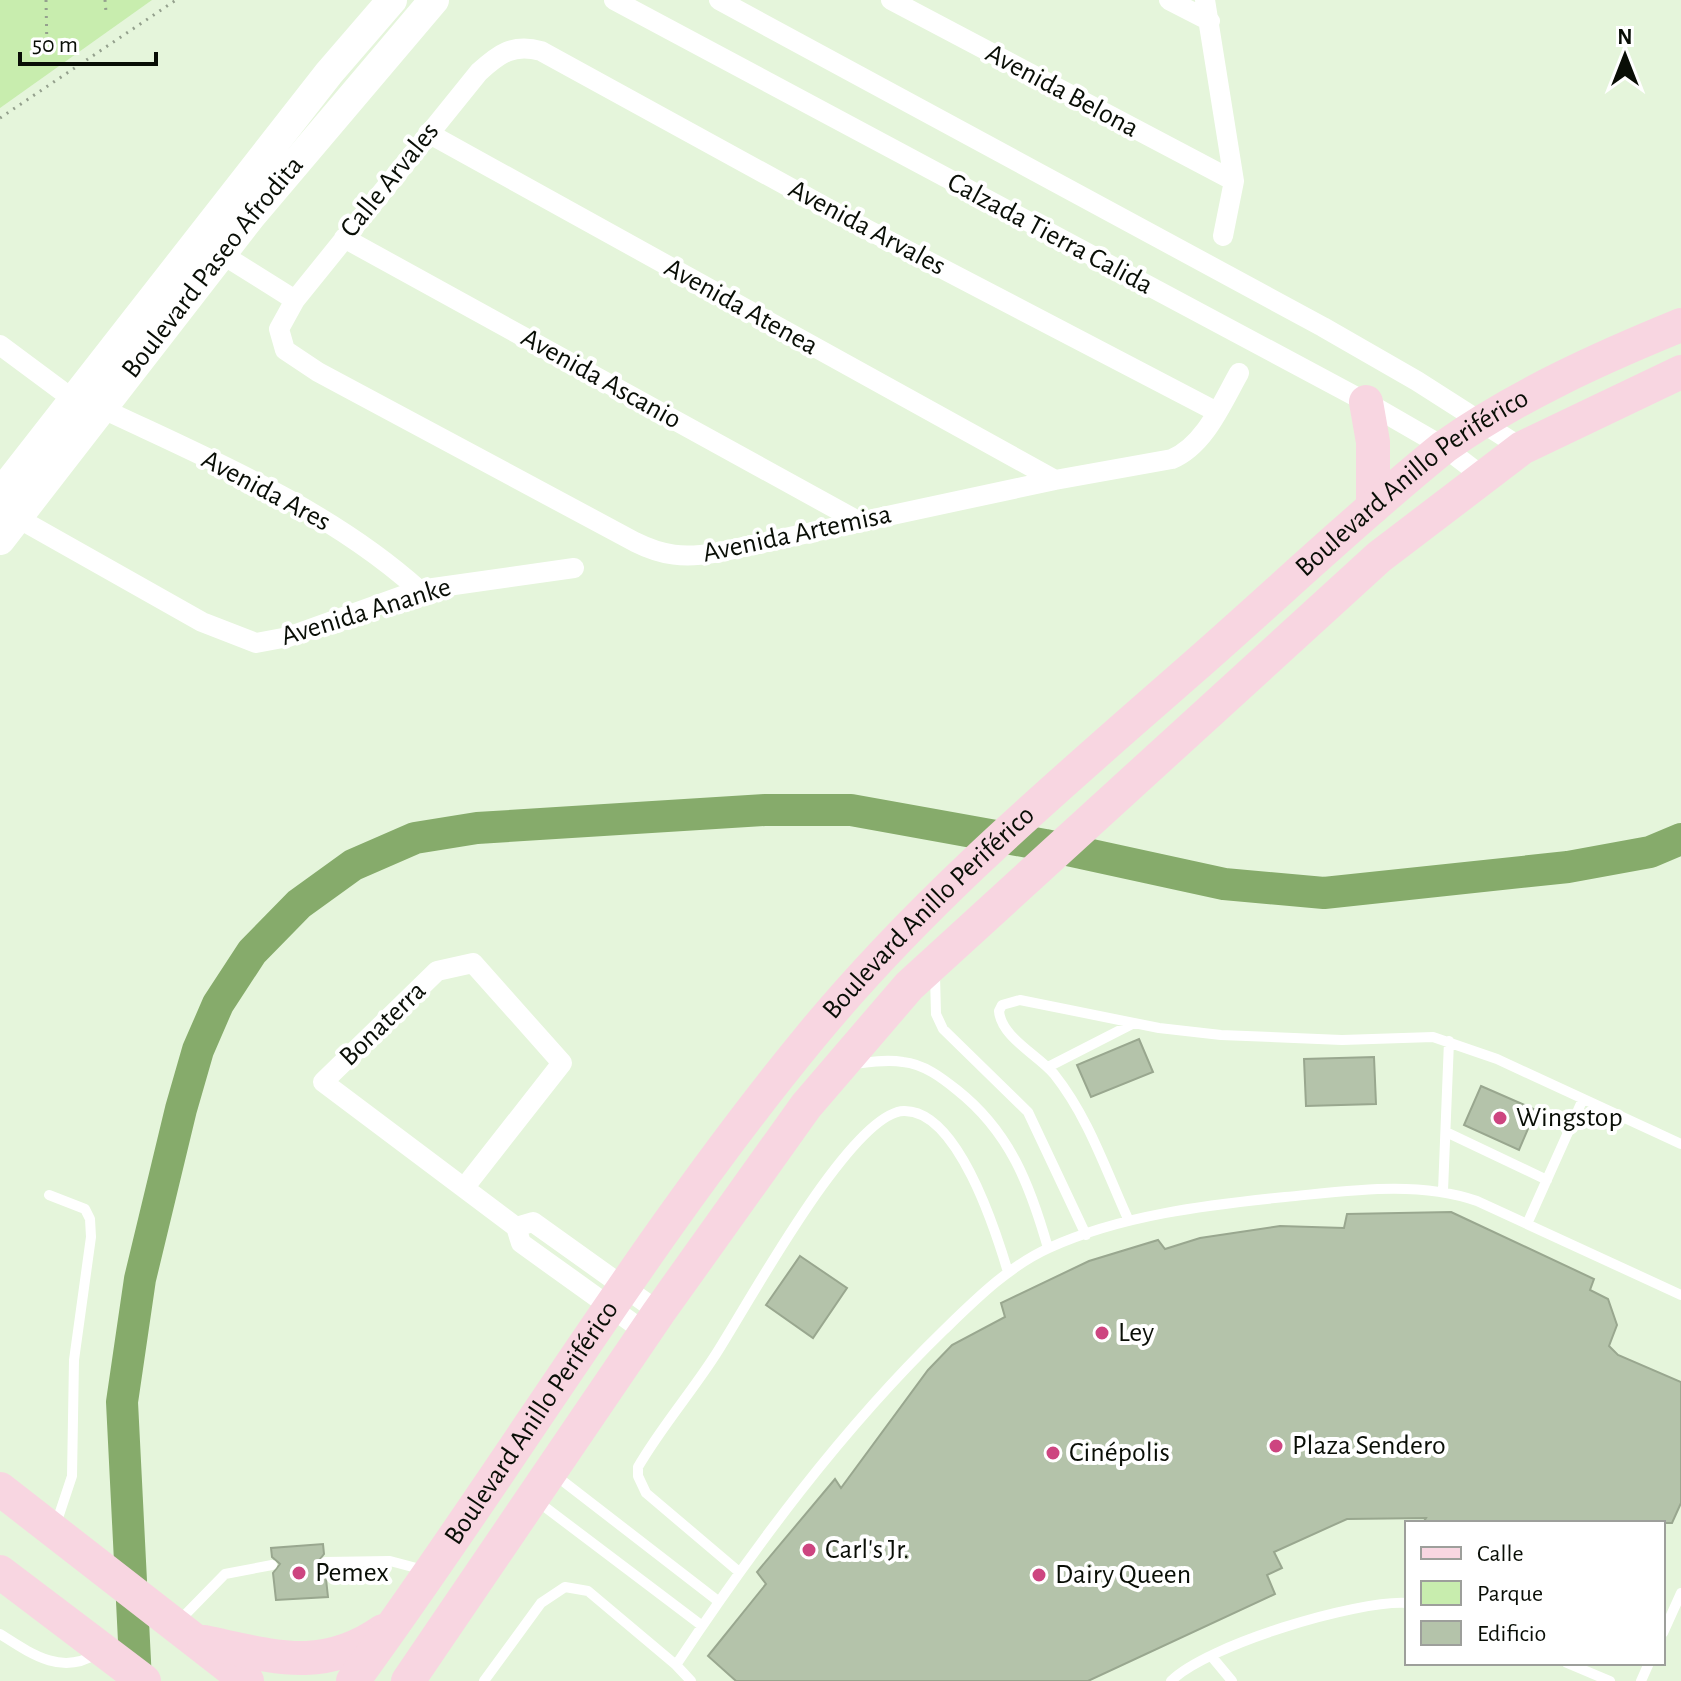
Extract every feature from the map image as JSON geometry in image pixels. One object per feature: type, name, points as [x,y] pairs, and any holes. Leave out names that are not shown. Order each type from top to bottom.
[{"type":"main road","name":"Boulevard Anillo Periférico","points":[[353,1681],[616,1298],[764,1093],[813,1033],[969,864],[1444,447],[1481,421],[1634,344],[1681,325]]},
{"type":"main road","name":"Boulevard Anillo Periférico","points":[[408,1681],[652,1322],[806,1106],[937,957],[1379,557],[1482,476],[1522,448],[1681,372]]},
{"type":"main road","points":[[1366,402],[1375,463],[1373,507]]},
{"type":"main road","points":[[0,1489],[247,1681]]},
{"type":"main road","points":[[0,1572],[123,1665]]},
{"type":"main road","points":[[431,1681],[451,1618]]},
{"type":"main road","points":[[186,1632],[269,1655],[314,1659],[341,1654],[365,1643],[396,1621]]},
{"type":"street","name":"Boulevard Paseo Afrodita","points":[[4,515],[103,409],[210,246],[392,0]]},
{"type":"street","name":"Boulevard Paseo Afrodita","points":[[4,515],[74,400],[434,0]]},
{"type":"street","name":"Calzada Tierra Calida","points":[[614,0],[1366,402],[1444,447],[1482,476]]},
{"type":"street","name":"Calzada Tierra Calida","points":[[719,0],[1310,320],[1522,448]]},
{"type":"street","name":"Avenida Belona","points":[[891,0],[1234,181]]},
{"type":"street","points":[[1169,0],[1210,21]]},
{"type":"street","points":[[1205,0],[1234,181],[1223,236]]},
{"type":"street","name":"Calle Arvales","points":[[279,329],[295,300],[479,72],[505,51],[516,47]]},
{"type":"street","name":"Avenida Arvales","points":[[516,47],[541,51],[851,221],[1217,412]]},
{"type":"street","name":"Avenida Atenea","points":[[428,133],[1055,480]]},
{"type":"street","name":"Avenida Ascanio","points":[[344,238],[858,521]]},
{"type":"street","points":[[210,246],[295,300]]},
{"type":"street","name":"Avenida Artemisa","points":[[279,329],[281,343],[293,358],[660,554],[715,553],[1055,480],[1160,463],[1185,454],[1217,412],[1239,373]]},
{"type":"street","points":[[0,345],[74,400]]},
{"type":"street","name":"Avenida Ares","points":[[103,409],[299,506],[361,543],[419,590]]},
{"type":"street","name":"Avenida Ananke","points":[[4,515],[202,622],[256,643],[288,637],[419,590],[574,568]]},
{"type":"street","name":"Bonaterra","points":[[464,1188],[562,1063],[473,963],[437,971],[323,1082],[464,1188],[516,1227]]},
{"type":"street","points":[[616,1298],[580,1256],[533,1222],[516,1227],[521,1243],[565,1276],[616,1298],[652,1322]]},
{"type":"street","points":[[565,1276],[580,1256]]},
{"type":"lane","points":[[937,957],[934,992],[943,1029],[1028,1112],[1086,1235]]},
{"type":"lane","points":[[1129,1221],[1083,1114],[1048,1067],[1004,1027],[999,1011],[1002,1005],[1029,1002],[1134,1023],[1221,1035],[1342,1040],[1413,1036],[1449,1041],[1681,1144]]},
{"type":"lane","points":[[1048,1067],[1134,1023]]},
{"type":"lane","points":[[1443,1191],[1449,1041]]},
{"type":"lane","points":[[839,1066],[903,1062],[921,1066],[975,1105],[999,1130],[1016,1158],[1028,1183],[1048,1248]]},
{"type":"lane","points":[[1527,1224],[1583,1099]]},
{"type":"lane","points":[[738,1571],[646,1493],[638,1476],[638,1467],[716,1354],[795,1225],[870,1129],[892,1113],[902,1111],[913,1112],[939,1131],[975,1177],[1008,1272]]},
{"type":"lane","points":[[1446,1132],[1547,1180]]},
{"type":"lane","points":[[676,1665],[738,1571],[850,1431],[901,1373],[1008,1272],[1048,1248],[1129,1221],[1250,1200],[1388,1190],[1443,1191],[1477,1201],[1681,1295]]},
{"type":"lane","points":[[49,1195],[85,1209],[90,1219],[91,1237],[74,1360],[72,1476],[63,1538]]},
{"type":"lane","points":[[541,1484],[718,1601]]},
{"type":"lane","points":[[541,1484],[701,1625]]},
{"type":"lane","points":[[325,1562],[390,1561],[430,1572]]},
{"type":"lane","points":[[186,1632],[225,1574],[272,1565]]},
{"type":"lane","points":[[484,1681],[541,1603],[565,1587],[588,1591],[691,1681]]},
{"type":"lane","points":[[1665,1629],[1681,1593]]},
{"type":"lane","points":[[1159,1681],[1174,1678],[1212,1657],[1309,1619],[1405,1603]]},
{"type":"lane","points":[[0,1634],[60,1665],[91,1658],[123,1665]]},
{"type":"lane","points":[[1212,1657],[1232,1681]]},
{"type":"lane","points":[[1572,1665],[1610,1681]]},
{"type":"path","points":[[46,0],[47,51]]},
{"type":"path","points":[[105,0],[106,12]]},
{"type":"path","points":[[0,118],[176,0]]},
{"type":"green space","points":[[0,0],[152,0],[0,108]]},
{"type":"building","points":[[1139,1039],[1153,1072],[1091,1097],[1077,1065]]},
{"type":"building","points":[[1374,1057],[1376,1104],[1306,1106],[1304,1059]]},
{"type":"building","name":"Wingstop","points":[[1481,1086],[1536,1110],[1519,1150],[1464,1125]]},
{"type":"building","name":"Plaza Sendero","points":[[1451,1212],[1594,1279],[1590,1290],[1608,1299],[1617,1325],[1609,1346],[1618,1355],[1681,1382],[1681,1503],[1672,1523],[1347,1519],[1274,1552],[1282,1568],[1267,1575],[1275,1594],[1088,1681],[736,1681],[708,1656],[766,1584],[757,1572],[835,1479],[841,1488],[928,1370],[952,1345],[1005,1317],[1001,1303],[1089,1261],[1158,1240],[1165,1249],[1200,1238],[1280,1226],[1344,1228],[1347,1214]]},
{"type":"building","points":[[800,1256],[847,1288],[813,1338],[766,1305]]},
{"type":"building","name":"Pemex","points":[[323,1544],[324,1554],[317,1563],[325,1570],[328,1597],[276,1600],[273,1573],[280,1564],[272,1557],[271,1548]]},
{"type":"waterway","points":[[136,1681],[122,1402],[140,1279],[181,1109],[198,1050],[218,1004],[252,952],[299,904],[353,865],[415,838],[477,828],[765,810],[851,810],[1045,845],[1224,884],[1324,893],[1568,867],[1650,852],[1681,839]]},
{"type":"place","name":"Wingstop","points":[[1500,1118]]},
{"type":"place","name":"Ley","points":[[1102,1333]]},
{"type":"place","name":"Plaza Sendero","points":[[1276,1446]]},
{"type":"place","name":"Cinépolis","points":[[1053,1453]]},
{"type":"place","name":"Carl's Jr.","points":[[809,1550]]},
{"type":"place","name":"Pemex","points":[[299,1573]]},
{"type":"place","name":"Dairy Queen","points":[[1039,1575]]}]
